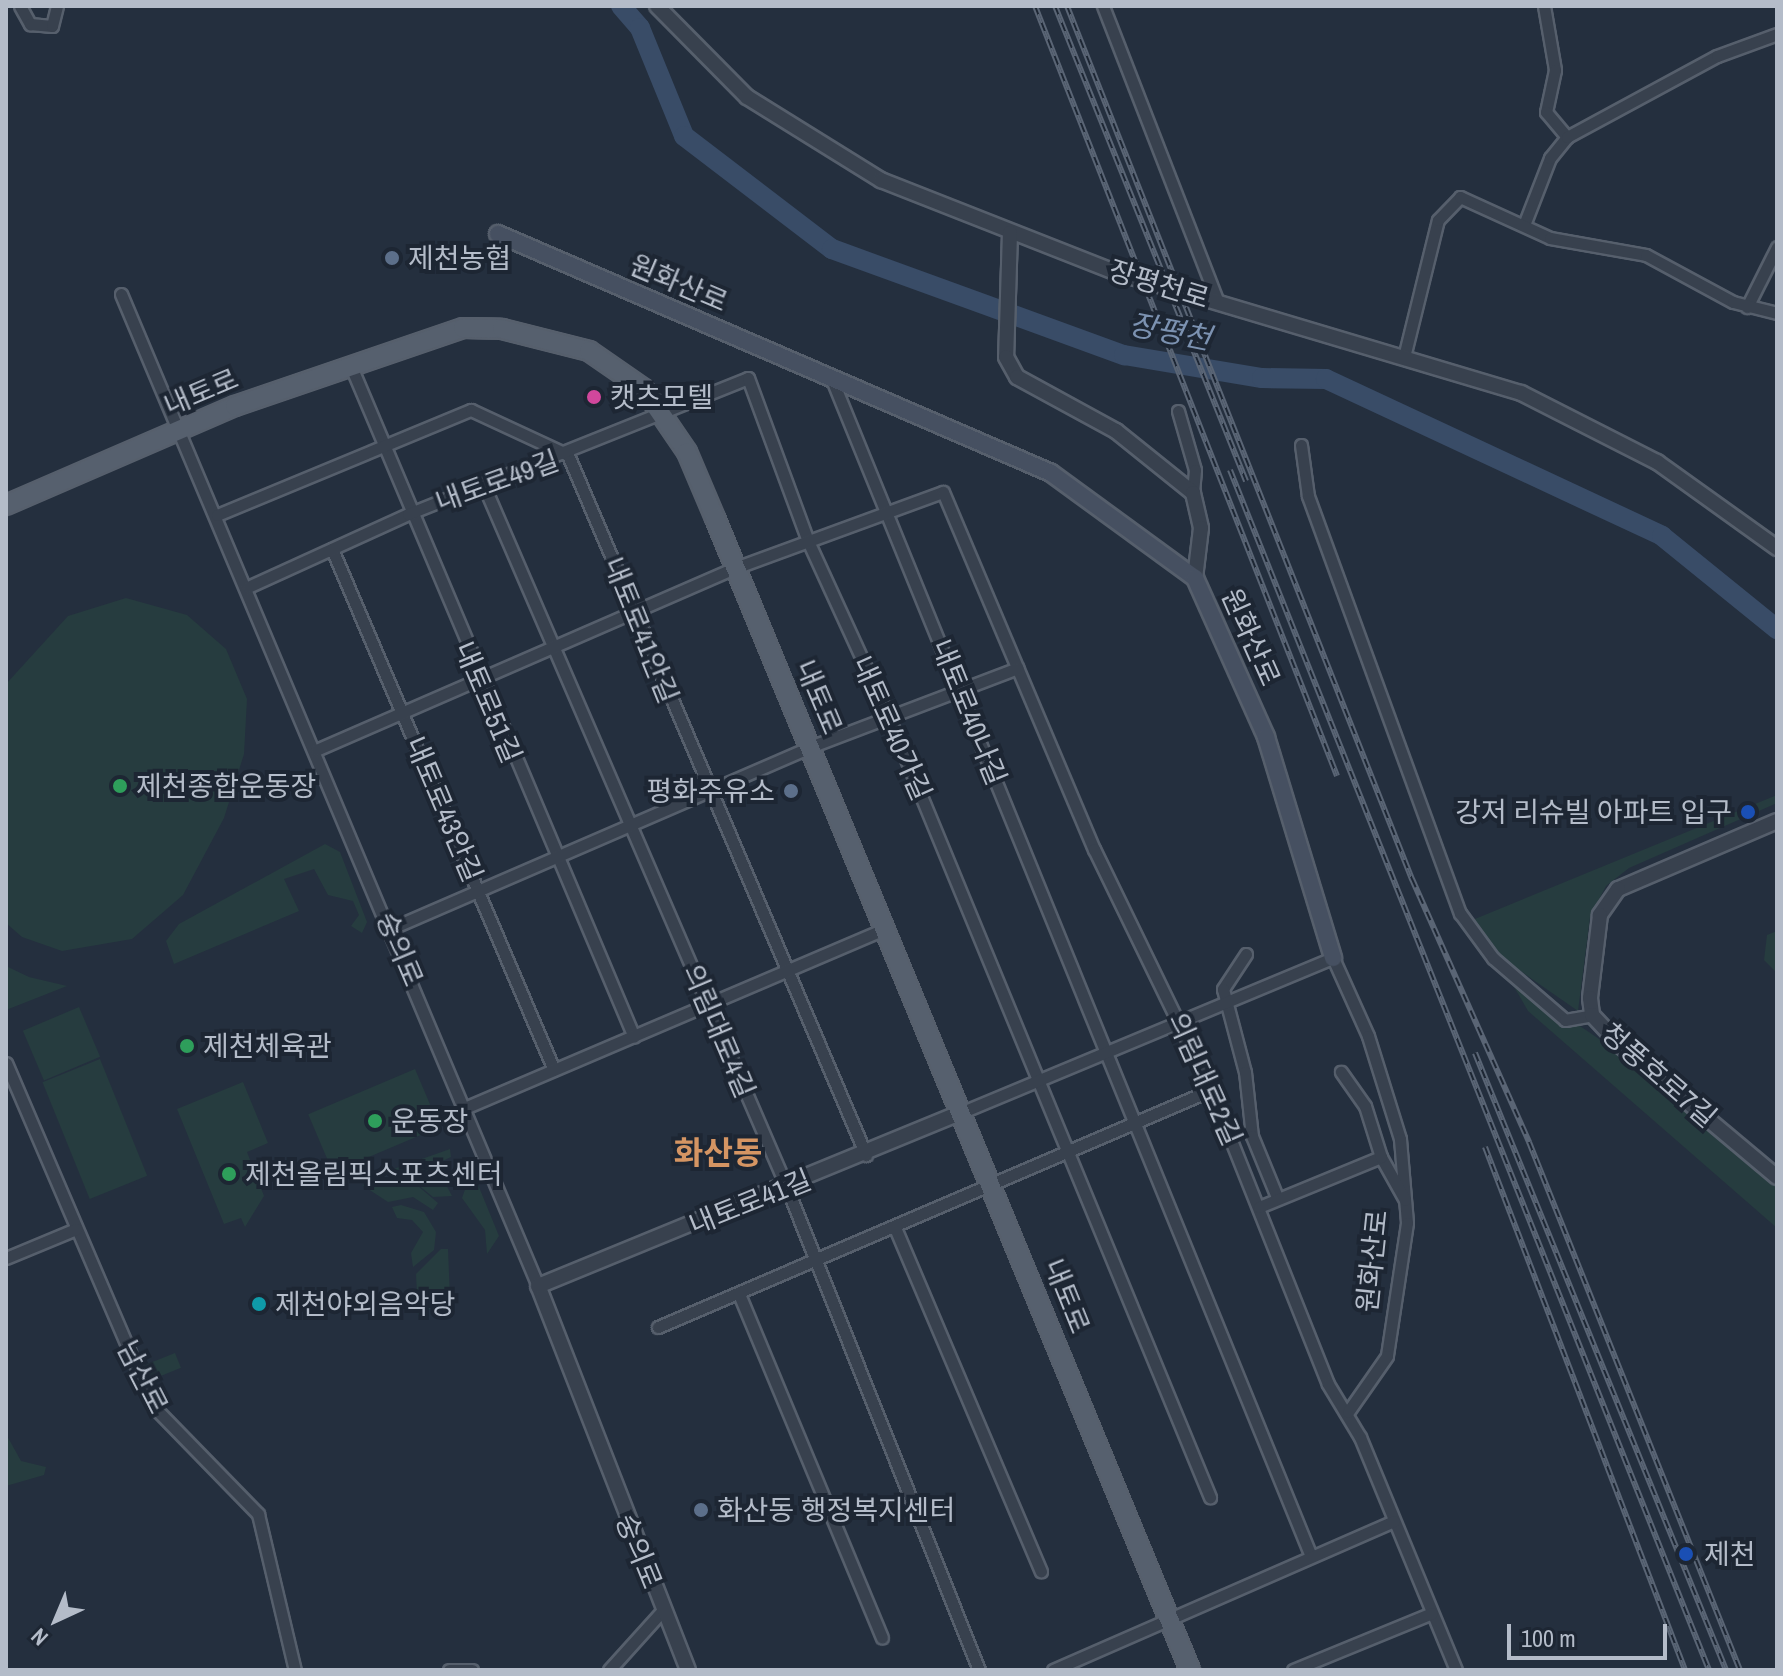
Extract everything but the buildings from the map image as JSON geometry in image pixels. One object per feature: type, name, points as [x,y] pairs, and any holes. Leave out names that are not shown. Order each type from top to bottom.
[{"type":"main road","name":"원화산로","points":[[498,234],[1051,473],[1195,578],[1266,737],[1333,958]]},
{"type":"main road","name":"내토로","points":[[6,505],[182,431],[432,335],[502,329],[589,351],[644,389],[687,452],[1190,1670]]},
{"type":"street","points":[[20,6],[30,24],[52,26],[57,6]]},
{"type":"street","name":"장평천로","points":[[657,6],[747,97],[812,142],[881,180],[1010,233],[1218,303],[1521,393],[1612,437],[1777,548]]},
{"type":"street","points":[[1103,6],[1218,303]]},
{"type":"street","points":[[1544,6],[1555,70],[1546,112],[1567,137]]},
{"type":"street","points":[[1524,225],[1550,158],[1567,137],[1717,56],[1777,34]]},
{"type":"street","points":[[1404,357],[1434,233],[1450,204],[1466,198],[1550,238],[1646,255],[1747,307],[1777,313]]},
{"type":"street","points":[[1010,233],[1006,347],[1017,377],[1116,431],[1193,493]]},
{"type":"street","points":[[1747,307],[1777,247]]},
{"type":"street","name":"숭의로","points":[[121,294],[182,431],[467,1107],[688,1670]]},
{"type":"street","name":"내토로51길","points":[[350,364],[384,445],[408,514],[554,859],[634,1037]]},
{"type":"street","name":"내토로40나길","points":[[830,377],[1311,1556]]},
{"type":"street","name":"내토로49길","points":[[248,587],[408,514],[568,455],[659,409],[748,378]]},
{"type":"street","name":"내토로40가길","points":[[748,378],[808,541],[889,718],[1210,1497]]},
{"type":"street","points":[[217,515],[471,410],[568,455]]},
{"type":"street","points":[[1178,411],[1195,470],[1193,493],[1201,528],[1195,578]]},
{"type":"street","points":[[1301,445],[1308,496],[1460,913],[1493,958],[1565,1020],[1592,1015]]},
{"type":"street","name":"내토로41안길","points":[[568,455],[707,791],[866,1155]]},
{"type":"street","name":"의림대로4길","points":[[484,486],[818,1262],[979,1670]]},
{"type":"street","name":"의림대로2길","points":[[887,514],[943,492],[1094,849],[1179,1018],[1211,1090],[1328,1384],[1348,1412],[1456,1670]]},
{"type":"street","points":[[316,750],[735,568],[887,514]]},
{"type":"street","name":"내토로43안길","points":[[332,549],[554,1070]]},
{"type":"street","points":[[392,928],[810,747],[1018,668]]},
{"type":"street","name":"청풍호로7길","points":[[1777,821],[1634,878],[1607,900],[1596,939],[1592,1015],[1777,1177]]},
{"type":"street","points":[[467,1107],[885,929]]},
{"type":"street","points":[[1246,954],[1225,982],[1225,1000],[1245,1072],[1252,1136],[1277,1197]]},
{"type":"street","points":[[960,1113],[1104,1049],[1333,958]]},
{"type":"street","name":"원화산로","points":[[1333,958],[1368,1036],[1400,1139],[1405,1200],[1387,1356],[1348,1412]]},
{"type":"street","name":"남산로","points":[[6,1063],[153,1406],[258,1514],[295,1670]]},
{"type":"street","points":[[1341,1072],[1365,1106],[1381,1157],[1405,1200]]},
{"type":"street","points":[[658,1327],[896,1230],[991,1184],[1211,1090]]},
{"type":"street","name":"내토로41길","points":[[538,1286],[787,1188],[960,1113]]},
{"type":"street","points":[[1259,1207],[1277,1197],[1381,1157]]},
{"type":"street","points":[[6,1258],[76,1229]]},
{"type":"street","points":[[896,1230],[1041,1572]]},
{"type":"street","points":[[739,1294],[882,1637]]},
{"type":"street","points":[[1053,1670],[1394,1521]]},
{"type":"street","name":"숭의로","points":[[609,1670],[663,1610]]},
{"type":"street","points":[[1293,1670],[1432,1613]]},
{"type":"street","points":[[449,1670],[472,1670]]},
{"type":"green space","name":"제천종합운동장","points":[[126,598],[187,615],[226,649],[247,699],[244,754],[224,818],[183,895],[132,939],[62,951],[22,937],[6,923],[6,684],[68,616]]},
{"type":"green space","points":[[1777,795],[1777,803],[1629,868],[1606,886],[1590,917],[1578,1011],[1486,947],[1470,921]]},
{"type":"green space","points":[[325,844],[340,852],[367,922],[362,933],[351,926],[359,915],[353,901],[328,895],[314,869],[284,879],[299,911],[174,964],[166,941],[179,924]]},
{"type":"green space","points":[[1777,931],[1777,973],[1764,960],[1767,935]]},
{"type":"green space","points":[[6,966],[29,977],[67,986],[6,1010]]},
{"type":"green space","points":[[1509,978],[1608,1045],[1777,1188],[1777,1228],[1528,1011]]},
{"type":"green space","points":[[79,1007],[100,1057],[44,1081],[23,1031]]},
{"type":"green space","points":[[100,1059],[147,1176],[90,1199],[43,1082]]},
{"type":"green space","name":"운동장","points":[[415,1069],[440,1127],[333,1172],[308,1114]]},
{"type":"green space","name":"제천올림픽스포츠센터","points":[[243,1082],[268,1143],[247,1152],[264,1196],[245,1227],[241,1218],[224,1224],[177,1109]]},
{"type":"green space","points":[[450,1149],[451,1157],[413,1175],[385,1172]]},
{"type":"green space","points":[[427,1169],[438,1169],[452,1196],[433,1197],[417,1184]]},
{"type":"green space","points":[[472,1170],[499,1236],[487,1254],[485,1230],[462,1198]]},
{"type":"green space","points":[[405,1175],[438,1203],[433,1210],[413,1197],[388,1202],[362,1185]]},
{"type":"green space","points":[[401,1205],[424,1212],[436,1232],[434,1250],[413,1267],[411,1253],[423,1232],[412,1220],[397,1218],[392,1207]]},
{"type":"green space","points":[[441,1249],[448,1249],[450,1298],[418,1315],[416,1274]]},
{"type":"green space","points":[[175,1353],[181,1368],[149,1381],[143,1366]]},
{"type":"green space","points":[[6,1434],[21,1461],[46,1467],[44,1475],[6,1486]]},
{"type":"waterway","name":"장평천","points":[[621,6],[640,28],[684,136],[832,249],[1124,355],[1262,378],[1326,379],[1662,536],[1777,629]]},
{"type":"railway","points":[[1035,6],[1337,776]]},
{"type":"railway","points":[[1055,6],[1246,481]]},
{"type":"railway","points":[[1067,6],[1412,879],[1529,1142],[1740,1670]]},
{"type":"railway","points":[[1230,470],[1709,1670]]},
{"type":"railway","points":[[1475,1053],[1726,1670]]},
{"type":"railway","points":[[1485,1147],[1685,1670]]},
{"type":"place","name":"제천농협","points":[[392,258]]},
{"type":"place","name":"캣츠모텔","points":[[594,397]]},
{"type":"place","name":"제천종합운동장","points":[[120,786]]},
{"type":"place","name":"평화주유소","points":[[791,791]]},
{"type":"place","name":"강저 리슈빌 아파트 입구","points":[[1748,812]]},
{"type":"place","name":"제천체육관","points":[[187,1046]]},
{"type":"place","name":"운동장","points":[[375,1121]]},
{"type":"place","name":"제천올림픽스포츠센터","points":[[229,1174]]},
{"type":"place","name":"제천야외음악당","points":[[259,1304]]},
{"type":"place","name":"화산동 행정복지센터","points":[[701,1510]]},
{"type":"place","name":"제천","points":[[1686,1554]]},
{"type":"district","name":"화산동","points":[[718,1153]]}]
